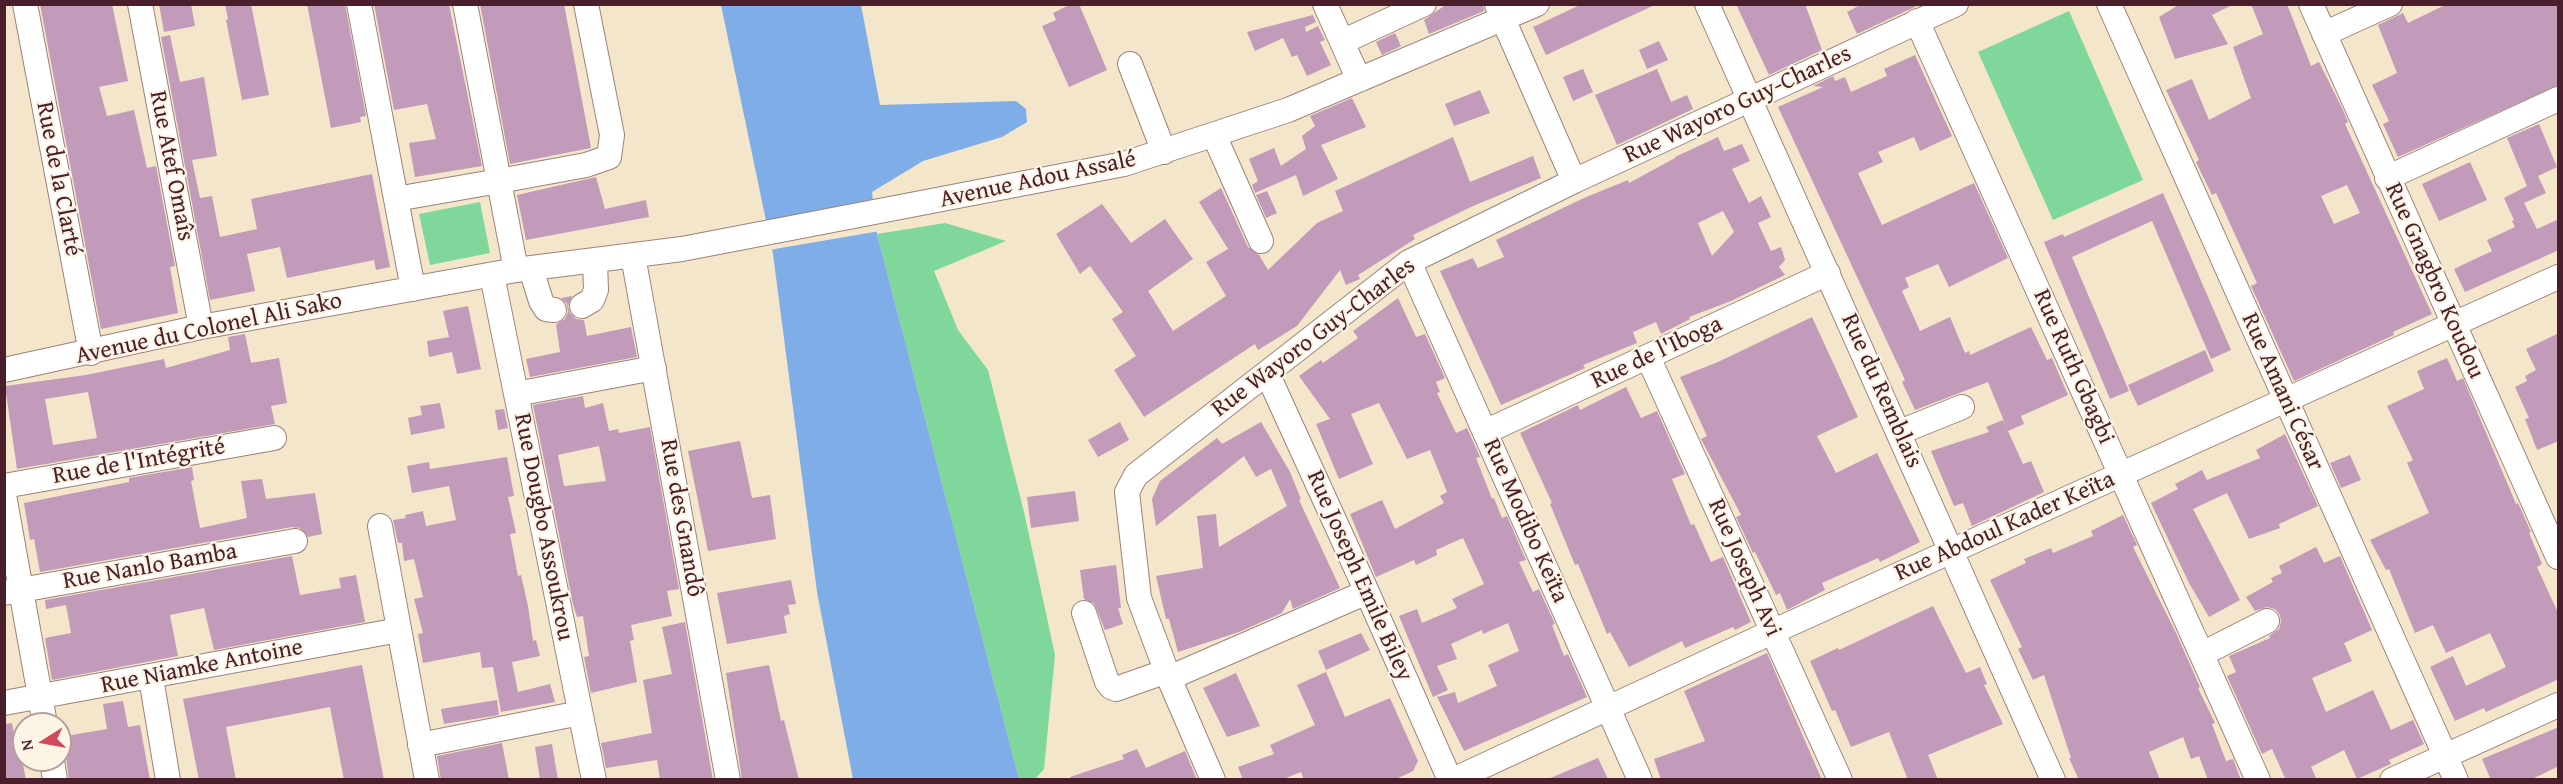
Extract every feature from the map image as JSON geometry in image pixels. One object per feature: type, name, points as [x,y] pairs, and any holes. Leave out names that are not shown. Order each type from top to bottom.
[{"type":"street","name":"Rue de la Clarté","points":[[25,4],[91,353]]},
{"type":"street","name":"Rue Atef Omaîs","points":[[140,4],[201,327]]},
{"type":"street","points":[[359,4],[413,289]]},
{"type":"street","points":[[465,4],[499,181],[524,270],[546,309],[554,310]]},
{"type":"street","points":[[396,199],[586,165],[609,157],[612,135],[586,4]]},
{"type":"street","points":[[1325,4],[1359,80]]},
{"type":"street","points":[[1342,42],[1424,4]]},
{"type":"street","name":"Avenue Adou Assalé","points":[[492,275],[682,249],[1124,164],[1288,110],[1359,80],[1500,12],[1537,4]]},
{"type":"street","name":"Rue du Remblais","points":[[1707,4],[1900,432],[2052,780]]},
{"type":"street","name":"Rue Wayoro Guy-Charles","points":[[1213,780],[1168,675],[1139,598],[1127,492],[1136,475],[1409,262],[1574,181],[1956,4]]},
{"type":"street","name":"Rue Amani César","points":[[2109,4],[2456,780]]},
{"type":"street","name":"Rue Gnagbro Koudou","points":[[2311,4],[2387,178],[2559,557]]},
{"type":"street","points":[[2324,34],[2390,4]]},
{"type":"street","points":[[1500,12],[1574,181]]},
{"type":"street","name":"Rue Ruth Gbagbi","points":[[1917,21],[2258,780]]},
{"type":"street","points":[[1130,64],[1164,152]]},
{"type":"street","points":[[2387,178],[2559,99]]},
{"type":"street","points":[[1214,135],[1261,241]]},
{"type":"street","name":"Rue des Gnandô","points":[[633,256],[728,780]]},
{"type":"street","points":[[582,306],[592,300],[596,290],[595,261]]},
{"type":"street","name":"Rue Modibo Keïta","points":[[1409,262],[1640,780]]},
{"type":"street","name":"Rue de l'Iboga","points":[[1485,432],[1828,273]]},
{"type":"street","name":"Avenue du Colonel Ali Sako","points":[[4,370],[91,353],[201,327],[492,275]]},
{"type":"street","name":"Rue Dougbo Assoukrou","points":[[492,275],[594,780]]},
{"type":"street","name":"Rue Abdoul Kader Keïta","points":[[1451,780],[2284,399],[2559,278]]},
{"type":"street","name":"Rue Joseph Avi","points":[[1648,357],[1840,780]]},
{"type":"street","points":[[516,394],[654,368]]},
{"type":"street","name":"Rue Joseph Emile Biley","points":[[1267,373],[1451,780]]},
{"type":"street","points":[[1900,432],[1962,407]]},
{"type":"street","name":"Rue de l'Intégrité","points":[[4,486],[274,438]]},
{"type":"street","points":[[4,495],[13,592],[43,712]]},
{"type":"street","points":[[380,526],[427,780]]},
{"type":"street","name":"Rue Nanlo Bamba","points":[[13,592],[295,541]]},
{"type":"street","points":[[1084,613],[1107,682],[1116,689],[1168,675],[1367,592]]},
{"type":"street","points":[[2202,654],[2267,621]]},
{"type":"street","name":"Rue Niamke Antoine","points":[[4,703],[151,678],[399,630]]},
{"type":"street","points":[[151,678],[168,780]]},
{"type":"street","points":[[2392,780],[2559,705]]},
{"type":"street","points":[[420,745],[580,713]]},
{"type":"green space","points":[[2069,11],[2143,180],[2053,220],[1978,52]]},
{"type":"green space","points":[[480,202],[490,253],[430,265],[419,214]]},
{"type":"green space","points":[[945,223],[1006,241],[934,271],[958,330],[988,370],[1024,512],[1055,655],[1044,769],[1035,779],[1019,779],[877,234]]},
{"type":"water","points":[[721,5],[861,5],[880,105],[1016,101],[1026,109],[1027,122],[1002,137],[923,161],[872,192],[877,234],[1019,779],[853,779],[817,592],[773,254]]},
{"type":"pier","points":[[876,203],[880,231],[769,250],[764,222]]},
{"type":"building","points":[[40,4],[112,4],[128,81],[99,87],[107,116],[134,110],[147,168],[156,166],[175,266],[170,267],[178,313],[101,329]]},
{"type":"building","points":[[159,4],[191,4],[195,26],[164,32]]},
{"type":"building","points":[[225,4],[251,4],[269,95],[242,100],[226,20],[228,19]]},
{"type":"building","points":[[307,4],[345,4],[366,116],[360,117],[361,122],[331,128]]},
{"type":"building","points":[[374,4],[449,4],[482,166],[415,177],[409,143],[436,139],[427,104],[394,110]]},
{"type":"building","points":[[480,4],[564,4],[591,148],[510,164]]},
{"type":"building","points":[[1071,4],[1079,4],[1107,70],[1069,87],[1042,26],[1056,20],[1053,13]]},
{"type":"building","points":[[1447,4],[1483,4],[1484,11],[1429,34],[1424,20]]},
{"type":"building","points":[[1582,4],[1657,4],[1546,55],[1533,27]]},
{"type":"building","points":[[1736,4],[1805,4],[1822,50],[1769,75]]},
{"type":"building","points":[[1862,4],[1921,4],[1857,34],[1847,12]]},
{"type":"building","points":[[2180,4],[2234,4],[2212,15],[2228,44],[2175,59],[2159,17]]},
{"type":"building","points":[[2251,4],[2287,4],[2311,66],[2319,62],[2343,110],[2348,122],[2345,124],[2432,314],[2393,332],[2394,335],[2294,381],[2251,286],[2257,283],[2216,193],[2212,195],[2196,162],[2199,160],[2166,90],[2192,79],[2209,120],[2251,98],[2233,47],[2263,34]],"holes":[[[2347,185],[2360,213],[2334,224],[2321,196]]]},
{"type":"building","points":[[2447,4],[2559,4],[2559,85],[2398,157],[2383,124],[2389,121],[2372,85],[2397,73],[2378,25],[2403,13],[2408,23]]},
{"type":"building","points":[[1313,15],[1316,22],[1305,27],[1306,32],[1318,26],[1325,40],[1320,42],[1331,65],[1307,76],[1297,55],[1292,57],[1283,38],[1255,51],[1247,32]]},
{"type":"building","points":[[1395,33],[1401,46],[1382,55],[1376,42]]},
{"type":"building","points":[[170,35],[180,82],[204,77],[217,156],[192,160],[200,198],[212,196],[220,237],[257,229],[251,199],[372,174],[390,267],[376,270],[374,260],[287,278],[280,247],[247,254],[255,291],[210,300],[161,37]]},
{"type":"building","points":[[1659,41],[1668,60],[1647,69],[1639,50]]},
{"type":"building","points":[[1915,55],[1952,136],[1920,151],[1914,137],[1878,152],[1883,162],[1858,173],[1882,225],[1974,183],[2008,258],[1949,287],[1938,264],[1905,278],[1909,287],[1902,291],[1920,331],[1950,317],[1965,353],[1969,351],[1970,355],[2031,327],[2047,360],[2052,358],[2068,395],[2021,416],[2024,424],[2008,431],[1988,382],[1915,410],[1902,382],[1905,380],[1778,107],[1823,87],[1813,86],[1833,76],[1835,81],[1845,77],[1851,92],[1887,76],[1884,69]]},
{"type":"building","points":[[1583,69],[1593,92],[1573,101],[1563,77]]},
{"type":"building","points":[[1657,69],[1671,102],[1687,95],[1693,109],[1617,145],[1595,95]]},
{"type":"building","points":[[1480,90],[1490,113],[1454,126],[1445,104]]},
{"type":"building","points":[[1352,98],[1366,127],[1321,145],[1338,179],[1303,196],[1296,175],[1255,193],[1252,185],[1258,181],[1249,159],[1274,148],[1281,166],[1306,149],[1302,136],[1315,126],[1310,116]]},
{"type":"building","points":[[2539,124],[2557,167],[2538,176],[2546,193],[2524,203],[2537,229],[2559,219],[2559,250],[2465,292],[2454,269],[2492,251],[2487,240],[2515,227],[2504,198],[2527,186],[2507,138]]},
{"type":"building","points":[[1453,137],[1470,182],[1533,156],[1541,178],[1473,206],[1413,235],[1415,239],[1358,275],[1360,279],[1346,285],[1340,270],[1297,326],[1258,350],[1255,344],[1144,417],[1114,370],[1136,356],[1112,319],[1123,312],[1090,266],[1080,274],[1056,234],[1102,204],[1131,243],[1165,219],[1193,259],[1148,291],[1173,331],[1226,296],[1206,262],[1228,249],[1199,202],[1221,188],[1248,247],[1259,255],[1268,270],[1317,223],[1343,211],[1335,191]]},
{"type":"building","points":[[1718,137],[1724,151],[1742,144],[1750,161],[1732,169],[1749,203],[1761,196],[1771,217],[1758,223],[1771,251],[1781,247],[1785,260],[1779,267],[1785,275],[1731,301],[1689,317],[1690,319],[1661,334],[1656,322],[1633,332],[1637,343],[1583,365],[1585,368],[1501,405],[1440,271],[1473,258],[1478,268],[1504,257],[1496,240],[1584,198],[1628,180],[1629,183],[1675,157]],"holes":[[[1723,211],[1734,232],[1712,256],[1698,223]]]},
{"type":"building","points":[[2470,162],[2487,200],[2439,221],[2422,184]]},
{"type":"building","points":[[596,177],[605,209],[646,200],[649,217],[526,240],[517,195]]},
{"type":"building","points":[[1267,191],[1277,213],[1266,218],[1256,195]]},
{"type":"building","points":[[2163,193],[2231,350],[2211,359],[2152,221],[2072,257],[2129,391],[2110,399],[2044,242],[2063,234],[2064,237]]},
{"type":"building","points":[[572,296],[568,306],[570,313],[576,319],[584,320],[587,336],[631,327],[637,357],[530,377],[526,359],[560,352],[556,324],[565,319],[568,312],[567,304],[561,298]]},
{"type":"building","points":[[1398,298],[1416,337],[1425,334],[1445,378],[1436,382],[1440,392],[1437,393],[1456,433],[1467,428],[1480,457],[1476,458],[1492,499],[1494,498],[1502,518],[1507,516],[1526,560],[1519,562],[1533,592],[1539,589],[1555,624],[1552,625],[1564,656],[1568,654],[1587,697],[1464,751],[1437,697],[1455,692],[1458,703],[1497,686],[1488,665],[1519,651],[1508,623],[1483,634],[1482,630],[1451,644],[1457,659],[1437,666],[1448,690],[1433,697],[1399,616],[1417,609],[1422,623],[1457,608],[1452,599],[1484,584],[1463,538],[1436,550],[1437,555],[1416,565],[1414,560],[1376,577],[1350,514],[1382,500],[1395,529],[1444,503],[1440,496],[1447,492],[1430,450],[1407,459],[1379,403],[1351,414],[1373,464],[1339,479],[1316,424],[1330,419],[1299,376],[1321,360],[1323,363],[1358,338],[1353,331]]},
{"type":"building","points":[[468,306],[481,369],[457,374],[452,352],[429,357],[427,341],[449,337],[443,311]]},
{"type":"building","points":[[1812,317],[1858,417],[1817,436],[1836,473],[1877,453],[1920,542],[1880,562],[1878,558],[1822,583],[1825,590],[1787,610],[1780,593],[1776,595],[1736,517],[1741,515],[1701,439],[1707,436],[1680,377],[1718,362]]},
{"type":"building","points":[[2559,333],[2559,441],[2537,450],[2525,419],[2529,418],[2515,387],[2527,381],[2525,376],[2536,370],[2526,349]]},
{"type":"building","points":[[245,334],[251,363],[279,358],[287,403],[271,406],[275,424],[17,469],[5,386],[86,375],[164,359],[166,368],[230,350],[228,337]],"holes":[[[88,392],[97,438],[53,445],[45,399]]]},
{"type":"building","points":[[2205,350],[2214,371],[2138,406],[2128,385]]},
{"type":"building","points":[[2447,358],[2457,381],[2463,378],[2516,504],[2518,503],[2531,532],[2529,533],[2542,564],[2537,567],[2559,615],[2559,679],[2486,712],[2484,708],[2455,721],[2430,667],[2453,656],[2466,686],[2506,667],[2490,633],[2446,653],[2433,625],[2415,633],[2389,569],[2386,570],[2370,540],[2429,513],[2407,463],[2413,460],[2387,406],[2424,389],[2417,371]]},
{"type":"building","points":[[1626,387],[1641,418],[1657,411],[1685,474],[1672,479],[1691,525],[1694,524],[1711,562],[1723,557],[1751,622],[1735,630],[1733,627],[1685,648],[1682,641],[1629,667],[1610,632],[1607,634],[1578,564],[1575,565],[1550,504],[1552,503],[1520,433],[1578,405],[1580,410]]},
{"type":"building","points":[[583,396],[585,408],[603,403],[609,431],[618,429],[619,433],[650,427],[679,589],[667,591],[672,616],[631,625],[634,640],[630,641],[637,682],[591,693],[584,657],[589,656],[583,616],[577,617],[573,604],[533,405]],"holes":[[[599,446],[606,481],[564,486],[558,455]]]},
{"type":"building","points":[[440,403],[445,428],[411,435],[408,418],[422,415],[420,406]]},
{"type":"building","points":[[504,409],[508,428],[498,430],[495,410]]},
{"type":"building","points":[[2003,420],[2023,464],[2031,461],[2044,492],[1972,526],[1963,503],[1954,506],[1931,451],[1989,432],[1986,427]]},
{"type":"building","points":[[1120,422],[1129,440],[1098,457],[1088,440]]},
{"type":"building","points":[[1261,422],[1290,472],[1301,499],[1299,500],[1340,588],[1293,609],[1290,599],[1282,613],[1239,632],[1178,652],[1169,619],[1166,619],[1156,576],[1203,568],[1197,516],[1216,514],[1219,547],[1287,506],[1271,469],[1256,477],[1244,456],[1156,526],[1152,499],[1160,481],[1217,438],[1222,444]]},
{"type":"building","points":[[2285,434],[2318,506],[2279,524],[2280,528],[2249,539],[2227,493],[2193,509],[2240,600],[2209,617],[2189,583],[2151,503],[2178,489],[2175,484],[2202,470],[2207,480],[2260,458],[2256,450]]},
{"type":"building","points":[[740,441],[752,498],[770,495],[776,539],[708,551],[688,451]]},
{"type":"building","points":[[2350,455],[2361,480],[2341,488],[2330,463]]},
{"type":"building","points":[[507,457],[514,496],[508,497],[516,533],[510,534],[518,576],[521,575],[528,606],[533,641],[536,640],[540,656],[512,662],[518,692],[550,684],[555,702],[501,712],[493,667],[482,668],[480,652],[423,663],[418,634],[423,633],[414,599],[423,597],[414,559],[404,561],[402,543],[398,543],[393,520],[406,518],[405,515],[423,511],[426,526],[456,520],[449,486],[412,493],[407,466],[429,462],[430,469]]},
{"type":"building","points":[[192,467],[194,480],[191,481],[200,528],[247,518],[241,481],[262,479],[266,499],[315,493],[322,534],[308,537],[300,528],[292,527],[40,572],[34,539],[30,540],[24,503],[129,482],[129,478]]},
{"type":"building","points":[[1075,491],[1079,521],[1031,528],[1027,497]]},
{"type":"building","points":[[2123,515],[2137,545],[2133,547],[2200,687],[2198,688],[2215,723],[2212,724],[2226,761],[2233,759],[2241,780],[2208,780],[2199,756],[2191,759],[2183,737],[2149,752],[2160,780],[2079,780],[2069,758],[2071,758],[2044,675],[2033,680],[2018,649],[2022,647],[1990,580],[2026,563],[2024,559],[2051,548],[2053,553],[2093,536],[2091,531]]},
{"type":"building","points":[[2316,547],[2324,563],[2340,556],[2372,630],[2344,643],[2352,661],[2312,678],[2326,712],[2373,690],[2391,730],[2413,720],[2424,744],[2389,760],[2391,764],[2357,779],[2344,750],[2311,767],[2317,780],[2286,780],[2272,749],[2262,754],[2227,676],[2236,672],[2229,656],[2270,638],[2269,636],[2279,629],[2281,622],[2280,615],[2275,609],[2267,607],[2255,611],[2246,597],[2273,582],[2271,578],[2282,573],[2279,566]]},
{"type":"building","points":[[292,556],[300,595],[341,588],[339,578],[356,575],[365,622],[214,650],[204,608],[170,615],[178,656],[52,680],[45,638],[71,633],[66,605],[46,609],[45,600]]},
{"type":"building","points":[[1116,565],[1121,608],[1118,608],[1123,624],[1105,630],[1094,603],[1084,599],[1080,570]]},
{"type":"building","points":[[791,580],[796,604],[788,605],[790,614],[784,616],[787,633],[727,644],[717,593]]},
{"type":"building","points":[[1933,606],[1966,673],[1980,667],[1987,684],[1984,685],[2003,724],[1928,755],[1938,780],[1908,780],[1889,732],[1851,747],[1810,661]]},
{"type":"building","points":[[685,622],[713,780],[660,780],[657,760],[606,768],[601,743],[652,733],[643,680],[672,674],[662,627]]},
{"type":"building","points":[[1361,633],[1370,650],[1326,670],[1318,651]]},
{"type":"building","points":[[1767,653],[1822,780],[1661,780],[1654,759],[1705,741],[1684,691]]},
{"type":"building","points":[[362,665],[384,780],[344,780],[330,707],[226,727],[236,780],[199,780],[183,699]]},
{"type":"building","points":[[769,665],[781,721],[784,720],[799,780],[742,780],[726,673]]},
{"type":"building","points":[[1326,672],[1345,717],[1390,698],[1418,761],[1413,771],[1394,780],[1304,780],[1301,772],[1281,780],[1243,780],[1238,767],[1274,754],[1270,745],[1315,725],[1297,685]]},
{"type":"building","points":[[1236,673],[1260,726],[1227,737],[1203,688]]},
{"type":"building","points":[[497,700],[499,715],[444,724],[441,709]]},
{"type":"building","points":[[123,701],[128,727],[140,725],[150,780],[69,780],[68,772],[72,772],[72,735],[107,729],[103,704]]},
{"type":"building","points":[[12,723],[12,772],[24,772],[26,780],[6,780],[4,724]]},
{"type":"building","points":[[2559,727],[2559,766],[2530,780],[2491,780],[2482,759]]},
{"type":"building","points":[[502,743],[509,780],[441,780],[437,756]]},
{"type":"building","points":[[552,744],[558,780],[540,780],[535,747]]},
{"type":"building","points":[[1137,749],[1146,768],[1185,751],[1197,780],[1070,780],[1070,777],[1124,759],[1122,755]]},
{"type":"building","points":[[1598,758],[1608,779],[1548,779]]}]
